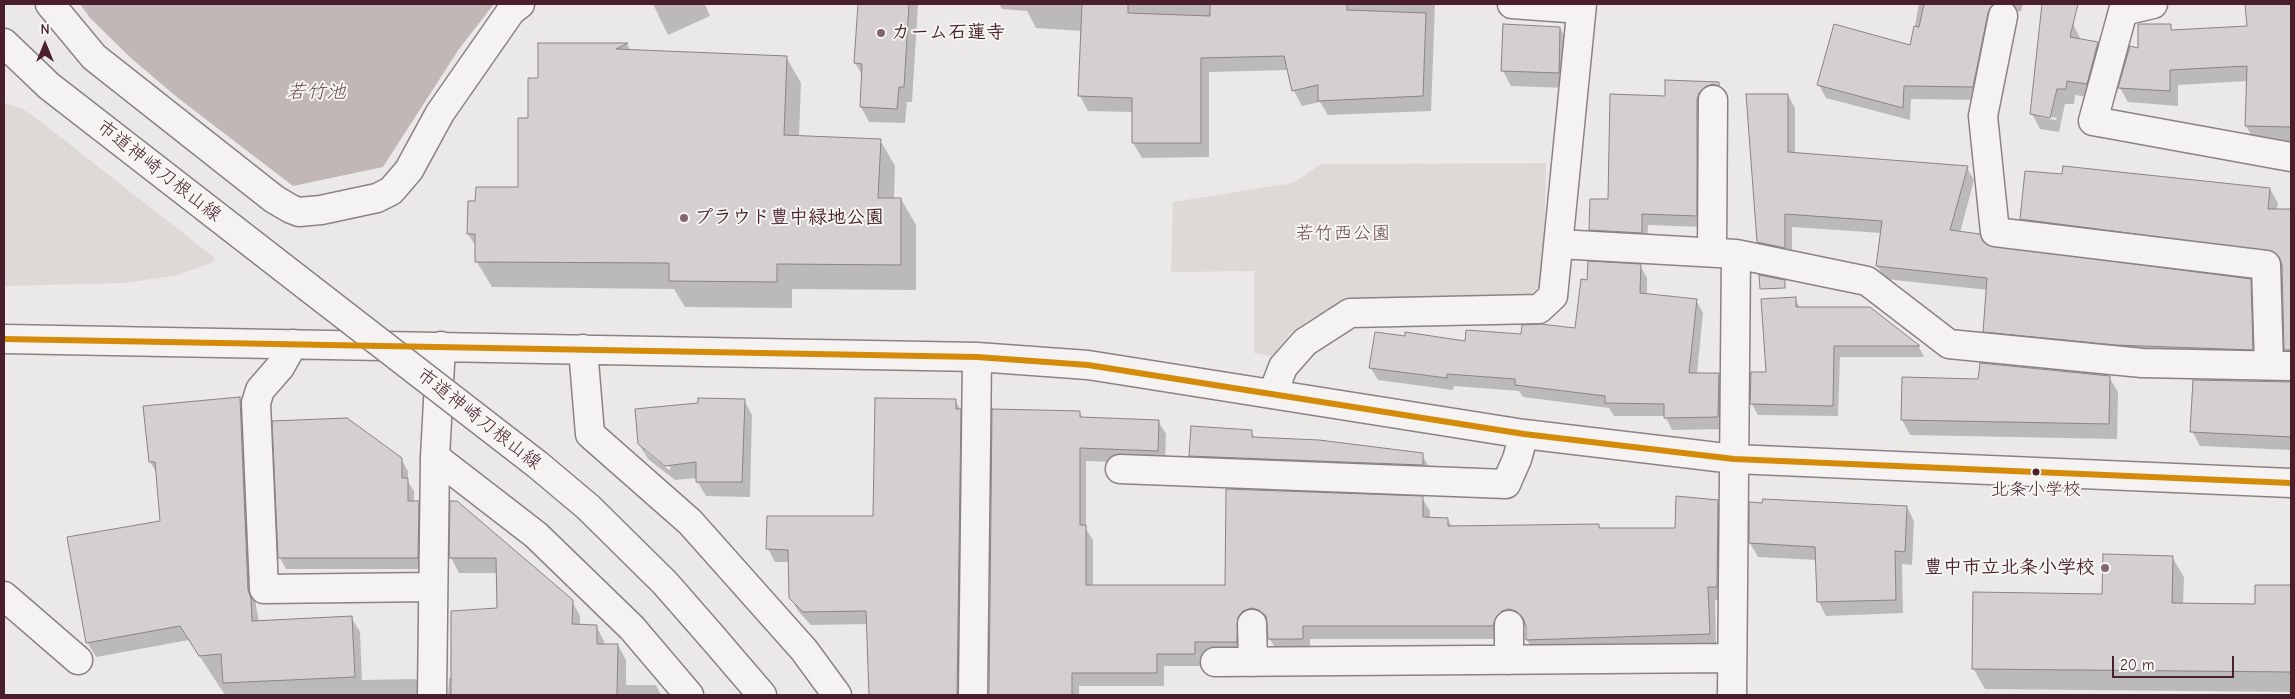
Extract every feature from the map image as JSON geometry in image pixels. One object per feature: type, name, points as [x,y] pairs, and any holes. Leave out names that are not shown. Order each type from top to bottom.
[{"type":"street","points":[[50,4],[94,57],[274,199],[290,209],[306,212],[376,198],[391,192],[410,170],[440,113],[511,11],[520,4]]},
{"type":"street","points":[[1273,393],[1283,367],[1305,342],[1350,313],[1539,308],[1553,296],[1582,7],[1512,4]]},
{"type":"street","points":[[2153,4],[2123,11],[2093,121],[2291,157]]},
{"type":"street","points":[[1559,244],[1724,253],[1867,282],[1949,344],[2142,363],[2280,366],[2266,264],[1995,232],[1983,116],[2003,16]]},
{"type":"street","name":"市道神崎刀根山線","points":[[4,43],[49,86],[538,465],[588,507],[665,583],[762,695]]},
{"type":"street","points":[[1713,100],[1724,253],[1734,459],[1732,695]]},
{"type":"street","points":[[4,338],[977,357],[1088,365],[1524,434],[1734,459],[2291,483]]},
{"type":"street","points":[[293,344],[280,367],[260,390],[256,403],[264,589],[432,587]]},
{"type":"street","points":[[432,695],[435,457],[441,346]]},
{"type":"street","points":[[583,349],[590,434],[690,522],[804,650],[837,695]]},
{"type":"street","points":[[973,695],[977,357]]},
{"type":"street","points":[[1120,469],[1506,484],[1517,460],[1524,434]]},
{"type":"street","points":[[435,457],[536,535],[632,628],[690,695]]},
{"type":"street","points":[[4,596],[78,660]]},
{"type":"street","points":[[1252,624],[1253,662]]},
{"type":"street","points":[[1509,625],[1509,660]]},
{"type":"street","points":[[1215,662],[1731,658]]},
{"type":"green space","points":[[4,103],[21,108],[36,118],[215,258],[212,263],[177,275],[126,283],[4,286]]},
{"type":"green space","name":"若竹西公園","points":[[1546,163],[1544,281],[1529,297],[1350,303],[1317,315],[1291,332],[1273,356],[1254,353],[1254,271],[1171,272],[1173,202],[1293,183],[1321,164]]},
{"type":"water","name":"若竹池","points":[[80,4],[494,4],[459,49],[383,167],[293,186],[178,98],[132,59],[90,18]]},
{"type":"building","name":"カーム石蓮寺","points":[[858,4],[909,4],[904,87],[899,87],[897,109],[860,107],[862,64],[854,63]]},
{"type":"building","points":[[1082,4],[1128,4],[1128,13],[1210,16],[1210,4],[1347,4],[1347,10],[1426,13],[1423,96],[1318,101],[1318,85],[1292,91],[1284,56],[1201,58],[1201,143],[1132,143],[1132,98],[1078,96]]},
{"type":"building","points":[[1924,4],[1994,4],[1988,13],[1973,87],[1904,86],[1903,108],[1817,85],[1834,24],[1910,45],[1914,26],[1919,27]]},
{"type":"building","points":[[2042,4],[2078,4],[2070,37],[2098,42],[2087,84],[2067,81],[2066,89],[2057,89],[2050,118],[2030,114]]},
{"type":"building","points":[[2245,4],[2291,4],[2291,127],[2245,126],[2247,66],[2170,70],[2170,91],[2118,88],[2130,46],[2138,48],[2138,24],[2171,24],[2171,30],[2247,26]]},
{"type":"building","points":[[1503,24],[1560,27],[1559,73],[1501,71]]},
{"type":"building","points":[[538,43],[628,43],[616,49],[787,56],[784,135],[881,139],[878,198],[901,198],[901,265],[777,264],[777,282],[669,281],[669,263],[475,262],[475,234],[467,234],[468,201],[475,201],[476,187],[518,187],[518,118],[528,118],[528,78],[538,78]]},
{"type":"building","points":[[1665,80],[1719,82],[1719,86],[1713,84],[1705,87],[1699,93],[1697,99],[1697,216],[1642,214],[1642,233],[1589,230],[1590,199],[1608,199],[1610,94],[1665,96]]},
{"type":"building","points":[[1746,94],[1788,94],[1788,152],[1968,166],[1950,230],[1980,234],[1987,245],[2251,279],[2253,350],[2116,345],[1983,332],[1987,278],[1876,266],[1882,221],[1785,214],[1785,248],[1757,242]]},
{"type":"building","points":[[2063,166],[2270,188],[2268,209],[2291,209],[2291,350],[2284,350],[2282,265],[2279,257],[2274,252],[2020,219],[2025,171],[2062,174]]},
{"type":"building","points":[[1588,261],[1641,264],[1640,293],[1697,299],[1689,373],[1719,373],[1718,417],[1664,418],[1664,404],[1605,403],[1605,396],[1515,385],[1515,379],[1447,374],[1447,378],[1369,368],[1375,332],[1405,336],[1405,332],[1465,341],[1466,330],[1521,334],[1522,325],[1540,324],[1575,328],[1581,279],[1587,280]]},
{"type":"building","points":[[1759,275],[1785,280],[1785,288],[1760,289]]},
{"type":"building","points":[[1796,297],[1796,307],[1870,307],[1920,346],[1834,346],[1833,406],[1750,404],[1751,372],[1766,372],[1761,299]]},
{"type":"building","points":[[1980,363],[2110,376],[2109,424],[1901,420],[1902,377],[1978,379]]},
{"type":"building","points":[[2193,380],[2291,382],[2291,437],[2190,432]]},
{"type":"building","points":[[240,397],[248,590],[251,598],[252,621],[352,616],[355,677],[223,683],[221,654],[199,656],[180,626],[86,643],[67,537],[160,521],[155,462],[149,462],[143,406]]},
{"type":"building","points":[[698,398],[745,399],[742,482],[696,482],[696,462],[665,466],[638,444],[635,409],[698,403]]},
{"type":"building","points":[[875,398],[956,399],[956,409],[961,409],[957,695],[869,695],[866,611],[803,612],[789,598],[788,550],[766,549],[767,516],[873,516]]},
{"type":"building","points":[[992,409],[1080,411],[1080,417],[1159,420],[1158,451],[1080,448],[1080,525],[1086,525],[1086,585],[1225,585],[1226,489],[1423,496],[1423,517],[1448,518],[1448,526],[1599,524],[1599,528],[1675,528],[1676,496],[1718,500],[1717,587],[1708,587],[1710,634],[1526,640],[1526,626],[1523,618],[1516,611],[1509,609],[1502,611],[1496,617],[1493,626],[1303,626],[1303,639],[1268,639],[1266,616],[1259,610],[1251,608],[1243,611],[1238,617],[1237,642],[1195,642],[1195,654],[1157,654],[1157,673],[1072,673],[1072,695],[989,695]]},
{"type":"building","points":[[347,418],[402,458],[402,478],[408,478],[408,501],[419,501],[418,558],[278,558],[272,421]]},
{"type":"building","points":[[1191,426],[1252,430],[1252,437],[1319,440],[1423,453],[1423,465],[1189,456]]},
{"type":"building","points":[[1763,499],[1907,506],[1905,552],[1895,551],[1896,600],[1817,602],[1815,547],[1749,543],[1749,502],[1762,503]]},
{"type":"building","points":[[450,501],[457,501],[573,600],[572,624],[597,625],[597,644],[618,644],[617,695],[451,695],[451,611],[497,608],[496,558],[449,558]]},
{"type":"building","points":[[2103,554],[2173,556],[2172,603],[2255,604],[2255,585],[2291,585],[2291,672],[1972,669],[1973,592],[2102,594]]},
{"type":"transit line","points":[[4,339],[977,357],[1088,365],[1524,434],[1734,459],[2291,483]]},
{"type":"place","name":"カーム石蓮寺","points":[[881,33]]},
{"type":"place","name":"プラウド豊中緑地公園","points":[[684,218]]},
{"type":"place","name":"北条小学校","points":[[2036,472]]},
{"type":"place","name":"豊中市立北条小学校","points":[[2105,568]]}]
